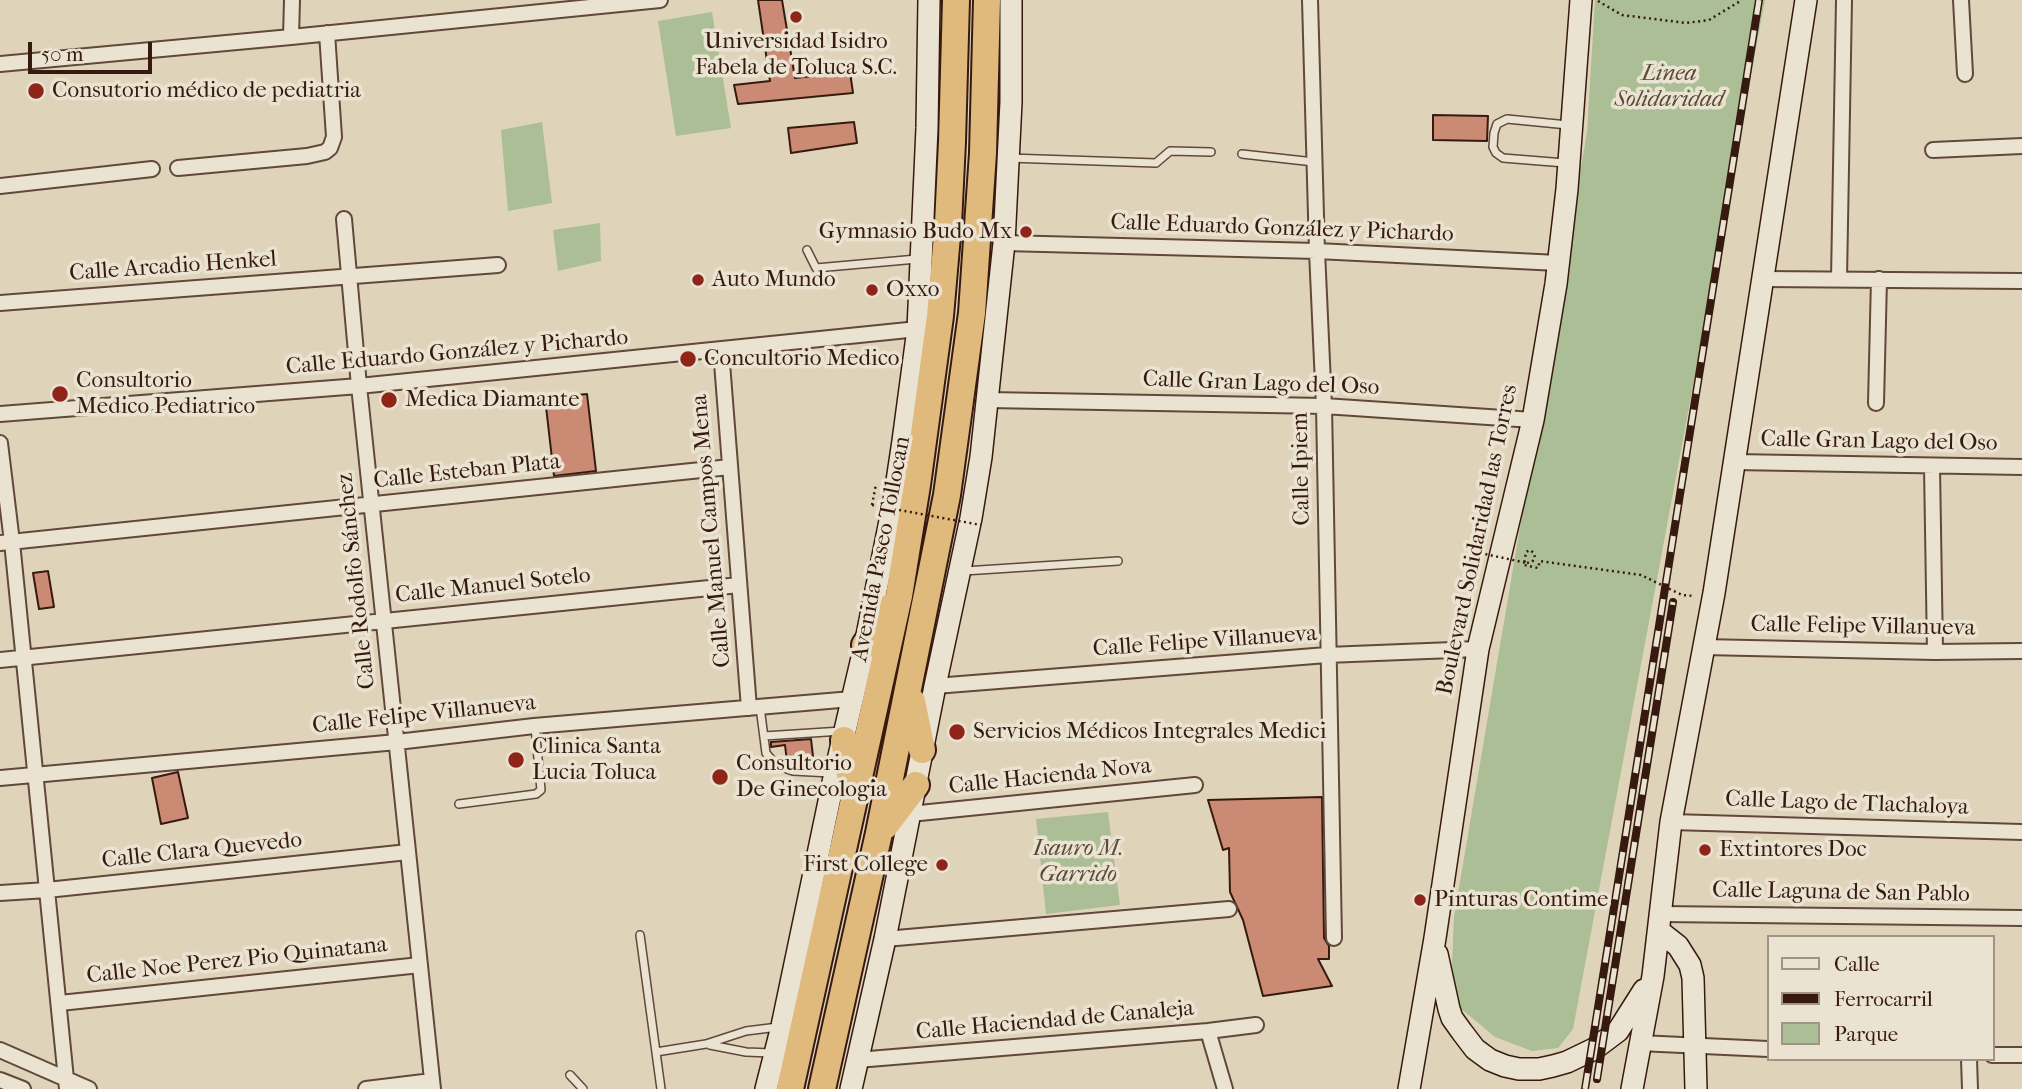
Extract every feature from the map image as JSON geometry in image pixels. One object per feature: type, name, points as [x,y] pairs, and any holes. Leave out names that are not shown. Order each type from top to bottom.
[{"type":"highway","name":"Avenida Paseo Tollocan","points":[[790,1089],[899,596],[917,485],[940,316],[952,142],[956,0]]},
{"type":"highway","points":[[922,750],[922,686],[972,313],[983,153],[987,0]]},
{"type":"highway","points":[[865,645],[899,596]]},
{"type":"highway","points":[[822,1089],[879,834],[922,686]]},
{"type":"highway","points":[[845,736],[854,799]]},
{"type":"highway","points":[[879,834],[916,785]]},
{"type":"main road","name":"Avenida Paseo Tollocan","points":[[766,1089],[865,645],[894,501],[918,329],[927,128],[929,0]]},
{"type":"main road","points":[[922,686],[960,571],[979,470],[1004,243],[1011,102],[1011,0]]},
{"type":"main road","name":"Boulevard Solidaridad las Torres","points":[[1409,1089],[1478,649],[1533,420],[1556,284],[1569,164],[1581,0]]},
{"type":"main road","points":[[1632,1089],[1653,976],[1671,822],[1734,462],[1806,0]]},
{"type":"main road","points":[[851,1089],[885,939],[922,750]]},
{"type":"main road","points":[[1659,922],[1690,965],[1693,978],[1696,1089]]},
{"type":"main road","points":[[1434,939],[1452,1018],[1475,1049],[1490,1060],[1520,1069],[1539,1069],[1567,1062],[1608,1040],[1629,1017],[1653,976]]},
{"type":"street","points":[[291,37],[292,0]]},
{"type":"street","points":[[0,64],[660,0]]},
{"type":"street","name":"Calle Ipiem","points":[[1310,0],[1324,406],[1334,938]]},
{"type":"street","points":[[1839,278],[1844,0]]},
{"type":"street","points":[[1961,0],[1965,74]]},
{"type":"street","points":[[178,168],[307,156],[325,152],[330,148],[334,136],[327,33]]},
{"type":"street","points":[[1933,150],[2022,146]]},
{"type":"street","points":[[0,186],[152,169]]},
{"type":"street","name":"Calle Rodolfo Sánchez","points":[[344,219],[383,620],[433,1085]]},
{"type":"street","name":"Calle Eduardo González y Pichardo","points":[[1004,243],[1317,251],[1558,262]]},
{"type":"street","name":"Calle Arcadio Henkel","points":[[0,303],[498,265]]},
{"type":"street","points":[[1762,279],[2022,281]]},
{"type":"street","points":[[1876,403],[1879,279]]},
{"type":"street","name":"Calle Eduardo González y Pichardo","points":[[0,414],[359,386],[918,329]]},
{"type":"street","name":"Calle Manuel Campos Mena","points":[[721,350],[739,585],[754,707]]},
{"type":"street","name":"Calle Gran Lago del Oso","points":[[988,400],[1324,406],[1533,420]]},
{"type":"street","points":[[0,443],[6,543],[24,658],[66,1084]]},
{"type":"street","name":"Calle Gran Lago del Oso","points":[[1734,462],[2022,467]]},
{"type":"street","name":"Calle Esteban Plata","points":[[6,543],[730,467]]},
{"type":"street","points":[[1932,467],[1935,652]]},
{"type":"street","name":"Calle Manuel Sotelo","points":[[0,660],[739,585]]},
{"type":"street","name":"Calle Felipe Villanueva","points":[[1703,647],[2022,651]]},
{"type":"street","name":"Calle Felipe Villanueva","points":[[922,686],[1327,655],[1478,649]]},
{"type":"street","name":"Calle Felipe Villanueva","points":[[0,778],[397,742],[534,726],[852,699]]},
{"type":"street","name":"Calle Hacienda Nova","points":[[909,814],[1195,785]]},
{"type":"street","name":"Calle Lago de Tlachaloya","points":[[1671,822],[2022,832]]},
{"type":"street","name":"Calle Clara Quevedo","points":[[0,893],[408,852]]},
{"type":"street","points":[[885,939],[1228,909]]},
{"type":"street","name":"Calle Laguna de San Pablo","points":[[1659,922],[2022,918]]},
{"type":"street","name":"Calle Noe Perez Pio Quinatana","points":[[60,1003],[420,965]]},
{"type":"street","name":"Calle Haciendad de Canaleja","points":[[857,1060],[1256,1025]]},
{"type":"street","points":[[1208,1031],[1225,1089]]},
{"type":"street","points":[[1639,1043],[1766,1049]]},
{"type":"street","points":[[0,1050],[66,1084],[89,1089]]},
{"type":"street","points":[[1994,1055],[2022,1055]]},
{"type":"street","points":[[1969,1061],[1970,1089]]},
{"type":"street","points":[[0,1080],[23,1089]]},
{"type":"street","points":[[366,1089],[433,1085]]},
{"type":"lane","points":[[1569,164],[1503,158],[1493,147],[1494,133],[1497,124],[1507,119],[1572,125]]},
{"type":"lane","points":[[1008,158],[1156,163],[1170,151],[1211,152]]},
{"type":"lane","points":[[1242,153],[1315,163]]},
{"type":"lane","points":[[807,250],[816,268],[921,259]]},
{"type":"lane","points":[[960,571],[1118,561]]},
{"type":"lane","points":[[754,707],[764,736],[766,753],[776,765],[793,771],[835,773]]},
{"type":"lane","points":[[459,804],[536,794],[541,790],[534,726]]},
{"type":"lane","points":[[764,736],[845,736]]},
{"type":"lane","points":[[640,935],[661,1089]]},
{"type":"lane","points":[[656,1052],[706,1044],[746,1031],[782,1026]]},
{"type":"lane","points":[[706,1044],[746,1052],[775,1053]]},
{"type":"lane","points":[[570,1075],[583,1089]]},
{"type":"path","points":[[1602,0],[1622,15],[1686,23],[1709,20],[1742,0]]},
{"type":"path","points":[[872,505],[981,525]]},
{"type":"path","points":[[1480,554],[1527,563],[1535,558],[1530,550],[1526,552],[1524,565],[1538,568],[1540,561],[1641,575],[1682,595],[1693,596]]},
{"type":"green space","name":"Linea Solidaridad","points":[[1595,0],[1765,0],[1573,1029],[1558,1048],[1532,1051],[1495,1037],[1459,1007],[1452,965],[1454,917],[1587,132]]},
{"type":"green space","points":[[712,12],[731,128],[676,136],[658,21]]},
{"type":"green space","points":[[542,122],[552,203],[508,211],[501,130]]},
{"type":"green space","points":[[600,223],[601,261],[558,271],[553,230]]},
{"type":"green space","name":"Isauro M. Garrido","points":[[1108,812],[1120,905],[1046,914],[1036,819]]},
{"type":"building","points":[[758,0],[782,0],[795,78],[850,72],[853,93],[738,104],[734,85],[770,81]]},
{"type":"building","points":[[1433,115],[1488,116],[1487,141],[1433,140]]},
{"type":"building","points":[[854,122],[857,143],[791,153],[788,128]]},
{"type":"building","points":[[587,394],[596,471],[554,476],[545,398]]},
{"type":"building","points":[[48,571],[54,607],[39,609],[33,573]]},
{"type":"building","points":[[811,739],[814,765],[794,765],[787,762],[785,745],[771,747],[771,742]]},
{"type":"building","points":[[178,772],[188,818],[161,824],[152,778]]},
{"type":"building","points":[[1322,797],[1324,938],[1329,946],[1329,959],[1318,959],[1332,986],[1263,996],[1243,920],[1230,892],[1229,848],[1223,850],[1208,800]]},
{"type":"railway","points":[[1585,1089],[1759,0]]},
{"type":"railway","points":[[1597,1079],[1673,602]]},
{"type":"place","name":"Universidad Isidro Fabela de Toluca S.C.","points":[[796,17]]},
{"type":"place","name":"Consutorio médico de pediatria","points":[[36,91]]},
{"type":"place","name":"Gymnasio Budo Mx","points":[[1026,232]]},
{"type":"place","name":"Auto Mundo","points":[[698,280]]},
{"type":"place","name":"Oxxo","points":[[872,290]]},
{"type":"place","name":"Concultorio Medico","points":[[688,359]]},
{"type":"place","name":"Consultorio Medico Pediatrico","points":[[60,394]]},
{"type":"place","name":"Medica Diamante","points":[[389,400]]},
{"type":"place","name":"Servicios Médicos Integrales Medici","points":[[957,732]]},
{"type":"place","name":"Clinica Santa Lucia Toluca","points":[[516,760]]},
{"type":"place","name":"Consultorio De Ginecologia","points":[[720,777]]},
{"type":"place","name":"Extintores Doc","points":[[1705,850]]},
{"type":"place","name":"First College","points":[[942,865]]},
{"type":"place","name":"Pinturas Contime","points":[[1420,900]]}]
